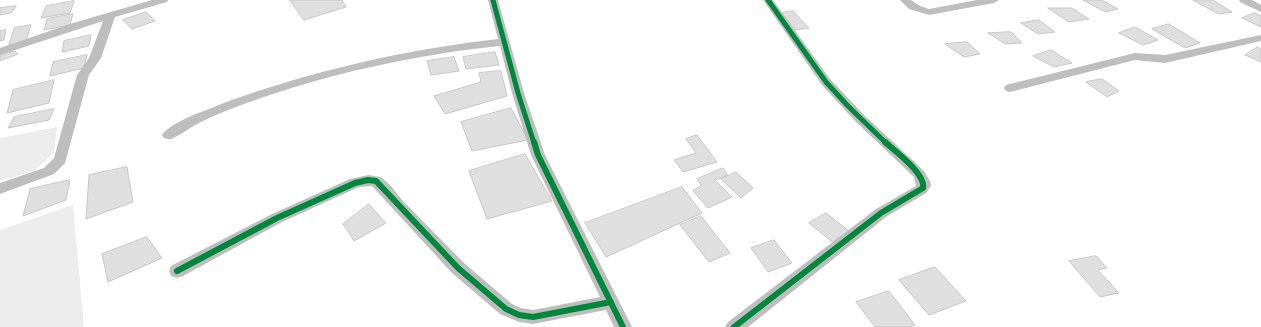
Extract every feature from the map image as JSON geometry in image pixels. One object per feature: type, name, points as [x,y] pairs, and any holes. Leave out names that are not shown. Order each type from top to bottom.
[{"type":"street","points":[[0,52],[110,15],[163,0]]},
{"type":"street","points":[[493,0],[518,93],[538,155],[623,327]]},
{"type":"street","points":[[738,326],[814,264],[871,222],[882,212],[921,190],[924,182],[919,174],[826,82],[789,32],[768,0]]},
{"type":"street","points":[[905,0],[911,6],[919,10],[929,12],[994,0]]},
{"type":"street","points":[[1244,0],[1261,9]]},
{"type":"street","points":[[0,188],[49,171],[60,160],[83,75],[95,58],[110,15]]},
{"type":"street","points":[[1010,88],[1135,56],[1165,59],[1261,38]]},
{"type":"street","points":[[169,135],[180,127],[205,115],[247,99],[302,81],[365,64],[420,53],[505,42]]},
{"type":"street","points":[[177,271],[277,218],[355,183],[368,180],[376,181],[386,190],[398,205],[458,268],[506,309],[519,315],[533,317],[611,302]]},
{"type":"shaded area","points":[[57,127],[54,153],[34,171],[0,181],[0,138]]},
{"type":"shaded area","points":[[73,205],[84,327],[0,327],[0,230]]},
{"type":"building","points":[[290,0],[342,0],[346,7],[304,20]]},
{"type":"building","points":[[1083,0],[1102,0],[1118,9],[1106,12]]},
{"type":"building","points":[[1193,0],[1213,0],[1232,12],[1219,14]]},
{"type":"building","points":[[74,1],[70,13],[41,18],[46,6]]},
{"type":"building","points":[[16,6],[11,13],[0,15],[0,8]]},
{"type":"building","points":[[1048,8],[1072,8],[1089,19],[1069,22]]},
{"type":"building","points":[[793,11],[809,28],[796,30],[781,13]]},
{"type":"building","points":[[146,12],[155,21],[132,29],[123,20]]},
{"type":"building","points":[[1255,13],[1261,16],[1261,27],[1242,18]]},
{"type":"building","points":[[73,14],[70,25],[44,30],[47,19]]},
{"type":"building","points":[[1039,20],[1055,32],[1038,34],[1021,23]]},
{"type":"building","points":[[1169,24],[1200,43],[1185,48],[1152,29]]},
{"type":"building","points":[[31,25],[26,41],[9,45],[14,28]]},
{"type":"building","points":[[1135,27],[1158,40],[1143,45],[1119,33]]},
{"type":"building","points":[[6,30],[4,40],[0,41],[0,31]]},
{"type":"building","points":[[1011,32],[1022,43],[1005,44],[988,33]]},
{"type":"building","points":[[91,35],[89,46],[62,52],[64,41]]},
{"type":"building","points":[[967,42],[980,54],[964,57],[945,44]]},
{"type":"building","points":[[1258,47],[1261,49],[1261,62],[1245,55]]},
{"type":"building","points":[[1051,50],[1072,63],[1054,67],[1033,56]]},
{"type":"building","points":[[15,51],[18,54],[0,61],[0,56]]},
{"type":"building","points":[[495,52],[499,65],[466,69],[463,57]]},
{"type":"building","points":[[87,55],[84,68],[50,76],[53,62]]},
{"type":"building","points":[[454,57],[459,71],[431,75],[427,61]]},
{"type":"building","points":[[501,71],[507,96],[445,114],[434,96],[481,82],[479,73]]},
{"type":"building","points":[[1102,79],[1119,91],[1107,97],[1086,82]]},
{"type":"building","points":[[54,80],[49,103],[7,113],[13,90]]},
{"type":"building","points":[[511,108],[528,140],[472,151],[461,122]]},
{"type":"building","points":[[54,109],[49,120],[8,128],[14,117]]},
{"type":"building","points":[[697,135],[717,162],[683,172],[674,160],[696,153],[686,139]]},
{"type":"building","points":[[525,154],[552,201],[487,219],[469,171]]},
{"type":"building","points":[[127,167],[133,202],[86,219],[89,175]]},
{"type":"building","points":[[723,168],[728,175],[715,180],[732,197],[708,208],[693,191],[701,185],[697,179]]},
{"type":"building","points":[[736,172],[753,188],[741,198],[721,179]]},
{"type":"building","points":[[70,180],[66,200],[23,216],[30,189]]},
{"type":"building","points":[[682,187],[702,213],[606,257],[585,223]]},
{"type":"building","points":[[369,204],[386,223],[354,241],[343,224]]},
{"type":"building","points":[[826,213],[849,231],[832,242],[809,223]]},
{"type":"building","points":[[701,216],[730,253],[709,262],[680,225]]},
{"type":"building","points":[[147,237],[162,258],[108,282],[102,254]]},
{"type":"building","points":[[774,240],[792,263],[768,272],[751,248]]},
{"type":"building","points":[[1096,256],[1107,268],[1098,270],[1119,293],[1100,297],[1069,261]]},
{"type":"building","points":[[935,267],[966,301],[929,315],[899,280]]},
{"type":"building","points":[[889,291],[915,325],[909,327],[875,327],[856,302]]},
{"type":"cycle path","points":[[493,0],[518,93],[538,155],[623,327]]},
{"type":"cycle path","points":[[734,327],[881,213],[921,190],[924,186],[919,174],[860,118],[826,82],[803,52],[768,0]]},
{"type":"cycle path","points":[[177,271],[277,218],[355,183],[368,180],[376,181],[386,190],[398,205],[458,268],[506,309],[519,315],[533,317],[611,302]]}]
